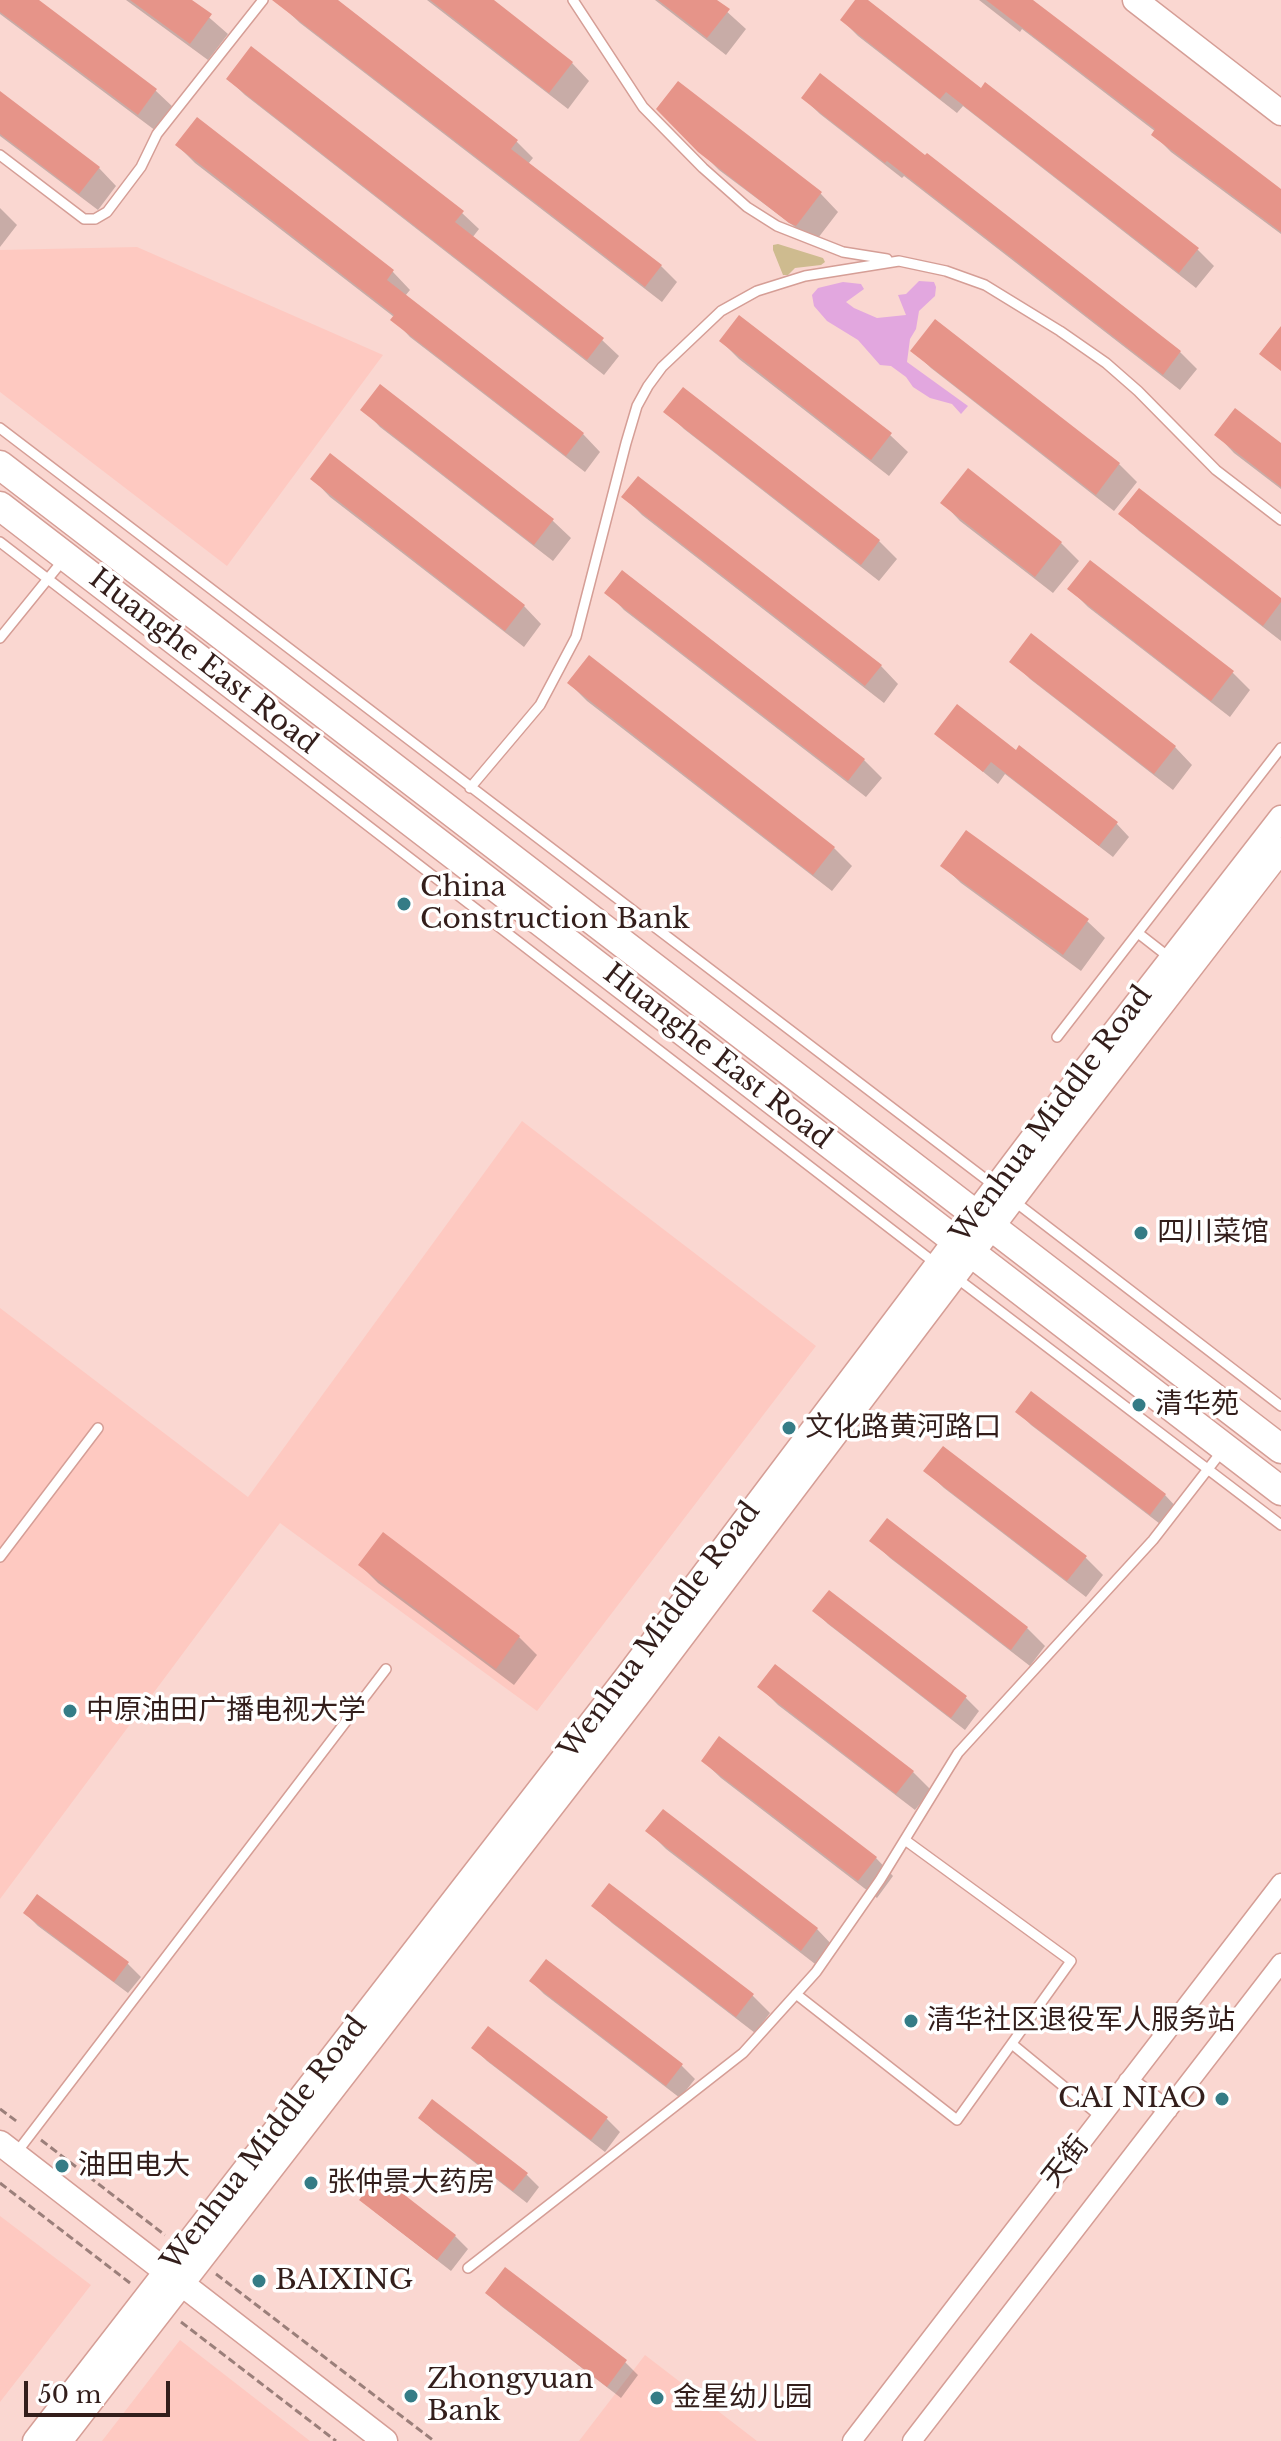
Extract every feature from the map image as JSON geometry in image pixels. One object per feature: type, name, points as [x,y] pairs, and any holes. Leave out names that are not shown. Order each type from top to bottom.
[{"type":"main road","name":"Huanghe East Road","points":[[0,465],[1281,1449]]},
{"type":"main road","name":"Huanghe East Road","points":[[0,506],[964,1247],[1216,1458],[1281,1491]]},
{"type":"street","points":[[1135,0],[1281,113]]},
{"type":"street","name":"Wenhua Middle Road","points":[[1004,1194],[1172,959],[1281,818]]},
{"type":"street","name":"Wenhua Middle Road","points":[[35,2441],[174,2278],[641,1691],[984,1220],[1281,850]]},
{"type":"street","name":"天街","points":[[852,2441],[1281,1883]]},
{"type":"street","name":"天街","points":[[912,2441],[1281,1963]]},
{"type":"street","points":[[1128,2081],[1168,2110]]},
{"type":"street","points":[[7,2149],[385,2441]]},
{"type":"street","name":"Wenhua Middle Road","points":[[60,2441],[174,2278]]},
{"type":"lane","points":[[0,155],[84,219],[95,219],[107,212],[141,167],[157,134],[263,0]]},
{"type":"lane","points":[[573,0],[643,107],[747,207],[777,226],[843,252],[946,271],[985,285],[1060,331],[1138,391],[1216,470],[1281,520]]},
{"type":"lane","points":[[470,788],[540,705],[576,637],[637,406],[662,367],[721,311],[757,291],[805,276],[899,261]]},
{"type":"lane","points":[[0,428],[1281,1406]]},
{"type":"lane","points":[[0,542],[946,1271],[1216,1458],[1281,1525]]},
{"type":"lane","points":[[0,638],[66,557]]},
{"type":"lane","points":[[1057,1037],[1281,748]]},
{"type":"lane","points":[[1138,933],[1172,959]]},
{"type":"lane","points":[[0,1557],[98,1428]]},
{"type":"lane","points":[[468,2268],[743,2053],[816,1972],[880,1880],[958,1753],[1153,1540],[1216,1458]]},
{"type":"lane","points":[[7,2149],[386,1669]]},
{"type":"lane","points":[[796,1994],[957,2120],[1071,1961],[905,1840]]},
{"type":"lane","points":[[1012,2044],[1101,2117]]},
{"type":"shaded area","points":[[773,245],[823,258],[825,262],[795,268],[788,275],[783,275],[773,250]]},
{"type":"shaded area","points":[[137,247],[383,355],[227,566],[0,392],[0,250]]},
{"type":"shaded area","points":[[919,281],[934,282],[935,296],[919,311],[907,362],[968,406],[961,414],[952,404],[930,398],[913,387],[906,377],[891,366],[880,365],[858,340],[827,321],[814,306],[812,295],[818,288],[843,282],[861,284],[864,289],[846,302],[854,308],[877,318],[906,315],[898,295],[906,294]]},
{"type":"shaded area","points":[[522,1121],[816,1346],[537,1711],[280,1523],[0,1899],[0,1308],[248,1497]]},
{"type":"shaded area","points":[[0,2216],[91,2285],[0,2402]]},
{"type":"shaded area","points":[[180,2340],[310,2441],[102,2441]]},
{"type":"shaded area","name":"金星幼儿园","points":[[645,2355],[757,2441],[579,2441]]},
{"type":"building","points":[[0,0],[39,0],[157,89],[138,115],[0,12]]},
{"type":"building","points":[[130,0],[192,0],[212,14],[190,44]]},
{"type":"building","points":[[272,0],[338,0],[518,140],[511,149],[662,265],[645,287]]},
{"type":"building","points":[[430,0],[494,0],[573,62],[549,93]]},
{"type":"building","points":[[658,0],[717,0],[730,9],[707,38]]},
{"type":"building","points":[[855,0],[868,0],[981,88],[985,82],[1199,248],[1179,273],[946,92],[940,99],[840,20]]},
{"type":"building","points":[[986,0],[1033,0],[1281,189],[1281,232],[1151,135],[1155,129]]},
{"type":"building","points":[[251,46],[464,211],[455,222],[604,338],[587,360],[226,79]]},
{"type":"building","points":[[820,73],[1181,351],[1163,375],[801,98]]},
{"type":"building","points":[[678,81],[822,192],[796,226],[698,152],[656,109]]},
{"type":"building","points":[[0,91],[100,167],[79,194],[0,134]]},
{"type":"building","points":[[197,117],[394,270],[387,280],[584,433],[566,456],[390,320],[394,315],[175,145]]},
{"type":"building","points":[[739,315],[892,433],[871,460],[719,341]]},
{"type":"building","points":[[935,319],[1120,463],[1096,495],[910,351]]},
{"type":"building","points":[[1281,326],[1281,371],[1259,354]]},
{"type":"building","points":[[380,384],[554,519],[534,545],[360,410]]},
{"type":"building","points":[[683,387],[880,540],[861,565],[663,412]]},
{"type":"building","points":[[1235,408],[1281,443],[1281,487],[1214,435]]},
{"type":"building","points":[[330,453],[525,605],[505,631],[310,479]]},
{"type":"building","points":[[968,468],[1062,542],[1035,577],[940,503]]},
{"type":"building","points":[[638,476],[882,665],[865,686],[621,497]]},
{"type":"building","points":[[1139,488],[1281,598],[1263,626],[1118,514]]},
{"type":"building","points":[[1090,560],[1234,671],[1211,701],[1067,589]]},
{"type":"building","points":[[622,570],[865,759],[848,781],[604,593]]},
{"type":"building","points":[[1031,633],[1176,746],[1154,774],[1009,662]]},
{"type":"building","points":[[589,655],[835,847],[813,875],[567,683]]},
{"type":"building","points":[[957,704],[1016,750],[1019,745],[1118,822],[1099,846],[991,762],[983,772],[934,734]]},
{"type":"building","points":[[966,830],[1089,919],[1063,955],[940,866]]},
{"type":"building","points":[[1031,1391],[1166,1494],[1150,1515],[1015,1412]]},
{"type":"building","points":[[943,1446],[1087,1556],[1067,1581],[923,1471]]},
{"type":"building","points":[[887,1518],[1028,1627],[1011,1650],[869,1541]]},
{"type":"building","points":[[383,1532],[520,1636],[496,1669],[358,1565]]},
{"type":"building","points":[[829,1590],[967,1696],[951,1718],[812,1611]]},
{"type":"building","points":[[775,1664],[914,1771],[896,1794],[757,1687]]},
{"type":"building","points":[[719,1736],[877,1857],[858,1881],[701,1761]]},
{"type":"building","points":[[663,1809],[818,1928],[801,1951],[645,1831]]},
{"type":"building","points":[[609,1883],[754,1994],[736,2017],[591,1906]]},
{"type":"building","points":[[37,1894],[129,1962],[114,1982],[23,1913]]},
{"type":"building","points":[[546,1959],[683,2064],[666,2086],[529,1981]]},
{"type":"building","points":[[488,2026],[608,2117],[591,2140],[471,2048]]},
{"type":"building","points":[[432,2099],[528,2173],[513,2191],[418,2118]]},
{"type":"building","points":[[379,2175],[456,2235],[437,2260],[359,2200]]},
{"type":"building","points":[[505,2267],[627,2360],[607,2387],[485,2293]]},
{"type":"place","name":"China Construction Bank","points":[[404,904]]},
{"type":"place","name":"四川菜馆","points":[[1141,1233]]},
{"type":"place","name":"清华苑","points":[[1139,1405]]},
{"type":"place","name":"文化路黄河路口","points":[[789,1428]]},
{"type":"place","name":"中原油田广播电视大学","points":[[70,1711]]},
{"type":"place","name":"清华社区退役军人服务站","points":[[911,2021]]},
{"type":"place","name":"CAI NIAO","points":[[1222,2099]]},
{"type":"place","name":"油田电大","points":[[62,2166]]},
{"type":"place","name":"张仲景大药房","points":[[311,2183]]},
{"type":"place","name":"BAIXING","points":[[259,2281]]},
{"type":"place","name":"Zhongyuan Bank","points":[[411,2396]]},
{"type":"place","name":"金星幼儿园","points":[[657,2398]]}]
